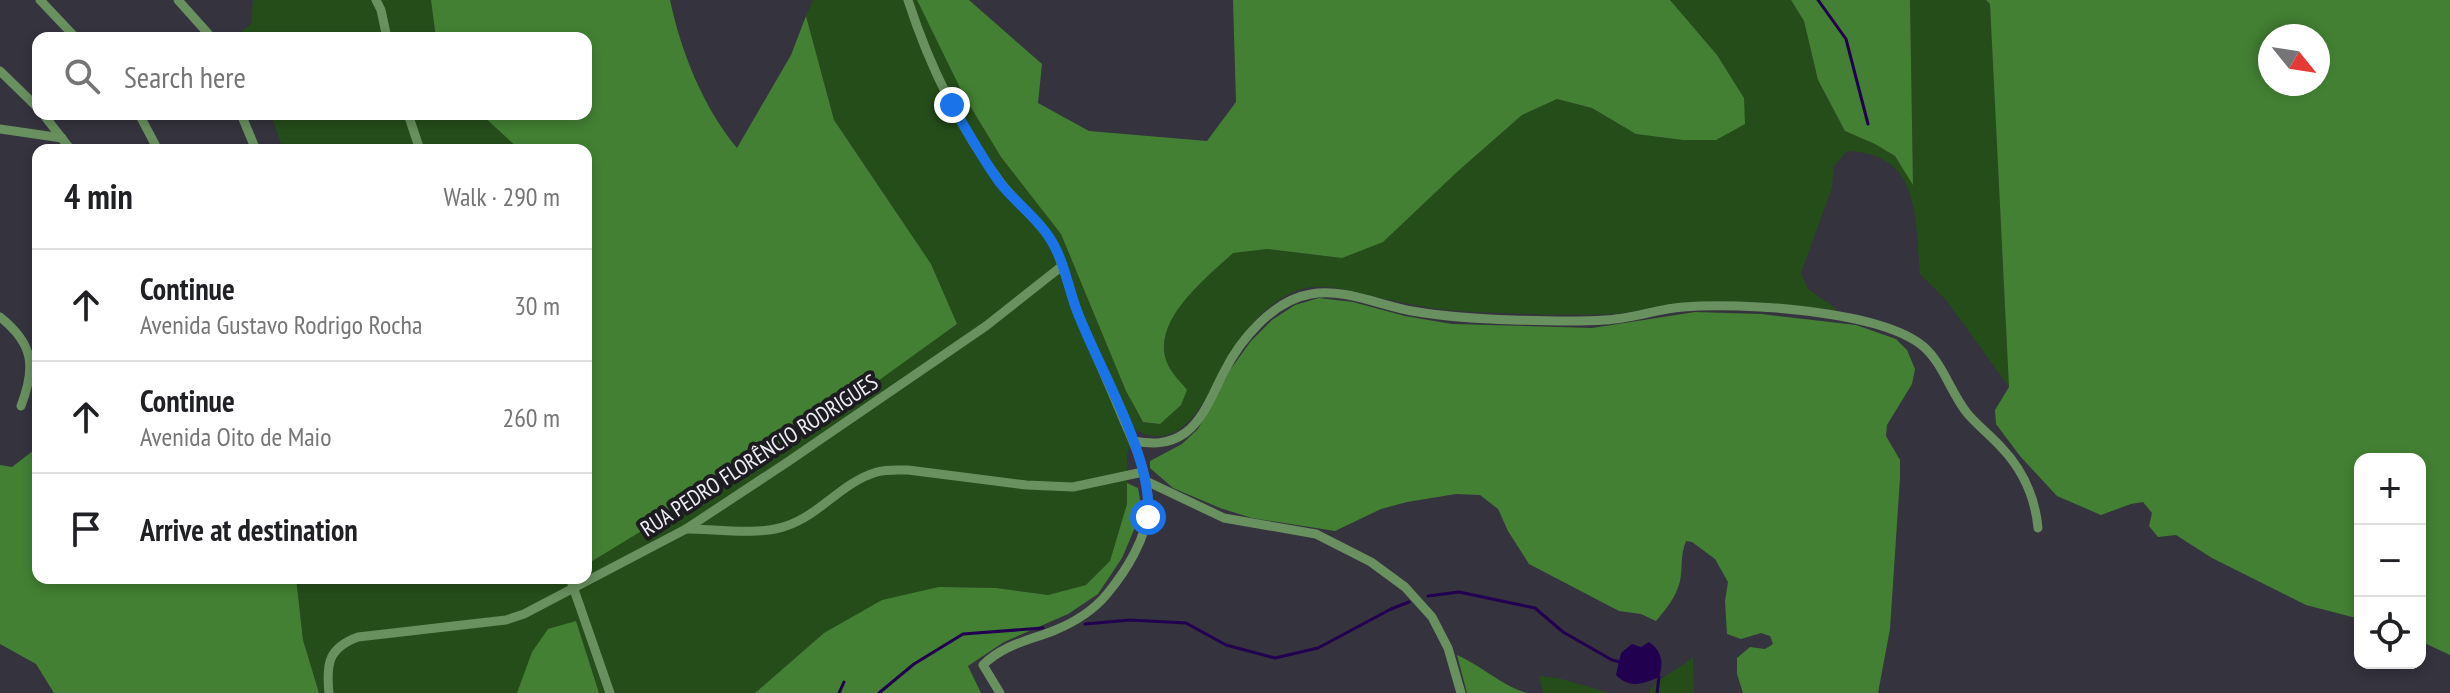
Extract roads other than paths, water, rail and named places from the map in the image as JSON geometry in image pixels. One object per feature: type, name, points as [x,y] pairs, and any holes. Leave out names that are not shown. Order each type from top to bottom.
[{"type":"street","points":[[40,0],[70,32]]},
{"type":"street","points":[[178,0],[207,32]]},
{"type":"street","points":[[376,0],[385,32]]},
{"type":"street","points":[[908,0],[935,74],[952,105],[1001,184],[1051,239],[1077,312],[1133,441],[1145,477],[1148,508],[1144,531],[1114,584],[1093,608],[1076,620],[1010,646],[991,657],[983,665],[1000,693]]},
{"type":"street","points":[[0,71],[32,102]]},
{"type":"street","points":[[48,120],[66,144]]},
{"type":"street","points":[[142,120],[155,144]]},
{"type":"street","points":[[244,120],[254,144]]},
{"type":"street","points":[[410,120],[418,144]]},
{"type":"street","points":[[0,129],[62,138]]},
{"type":"street","name":"RUA PEDRO FLORÊNCIO RODRIGUES","points":[[592,573],[686,529],[986,326],[1062,266]]},
{"type":"street","points":[[1133,441],[1163,443],[1184,434],[1197,420],[1226,368],[1256,327],[1289,301],[1310,294],[1347,295],[1411,311],[1477,319],[1609,320],[1701,306],[1806,311],[1889,328],[1926,349],[1968,415],[2001,447],[2023,475],[2036,510],[2038,528]]},
{"type":"street","points":[[0,317],[23,339],[30,359],[30,380],[21,406]]},
{"type":"street","points":[[686,529],[749,530],[787,526],[808,516],[853,484],[878,472],[908,470],[1026,485],[1073,487],[1145,477],[1224,518],[1316,534],[1371,562],[1405,587],[1432,617],[1448,648],[1461,693]]},
{"type":"street","name":"RUA PEDRO FLORÊNCIO RODRIGUES","points":[[329,693],[327,671],[336,650],[354,638],[506,620],[524,614],[569,584]]},
{"type":"street","points":[[573,584],[610,693]]},
{"type":"waterway","points":[[1818,0],[1846,39],[1868,124]]},
{"type":"waterway","points":[[1428,596],[1459,592],[1535,608],[1563,632],[1620,662]]},
{"type":"waterway","points":[[1085,624],[1130,620],[1186,623],[1226,645],[1275,658],[1318,648],[1409,602]]},
{"type":"waterway","points":[[879,693],[914,664],[963,634],[1043,628]]},
{"type":"waterway","points":[[1657,693],[1659,677]]},
{"type":"waterway","points":[[839,693],[844,682]]}]
